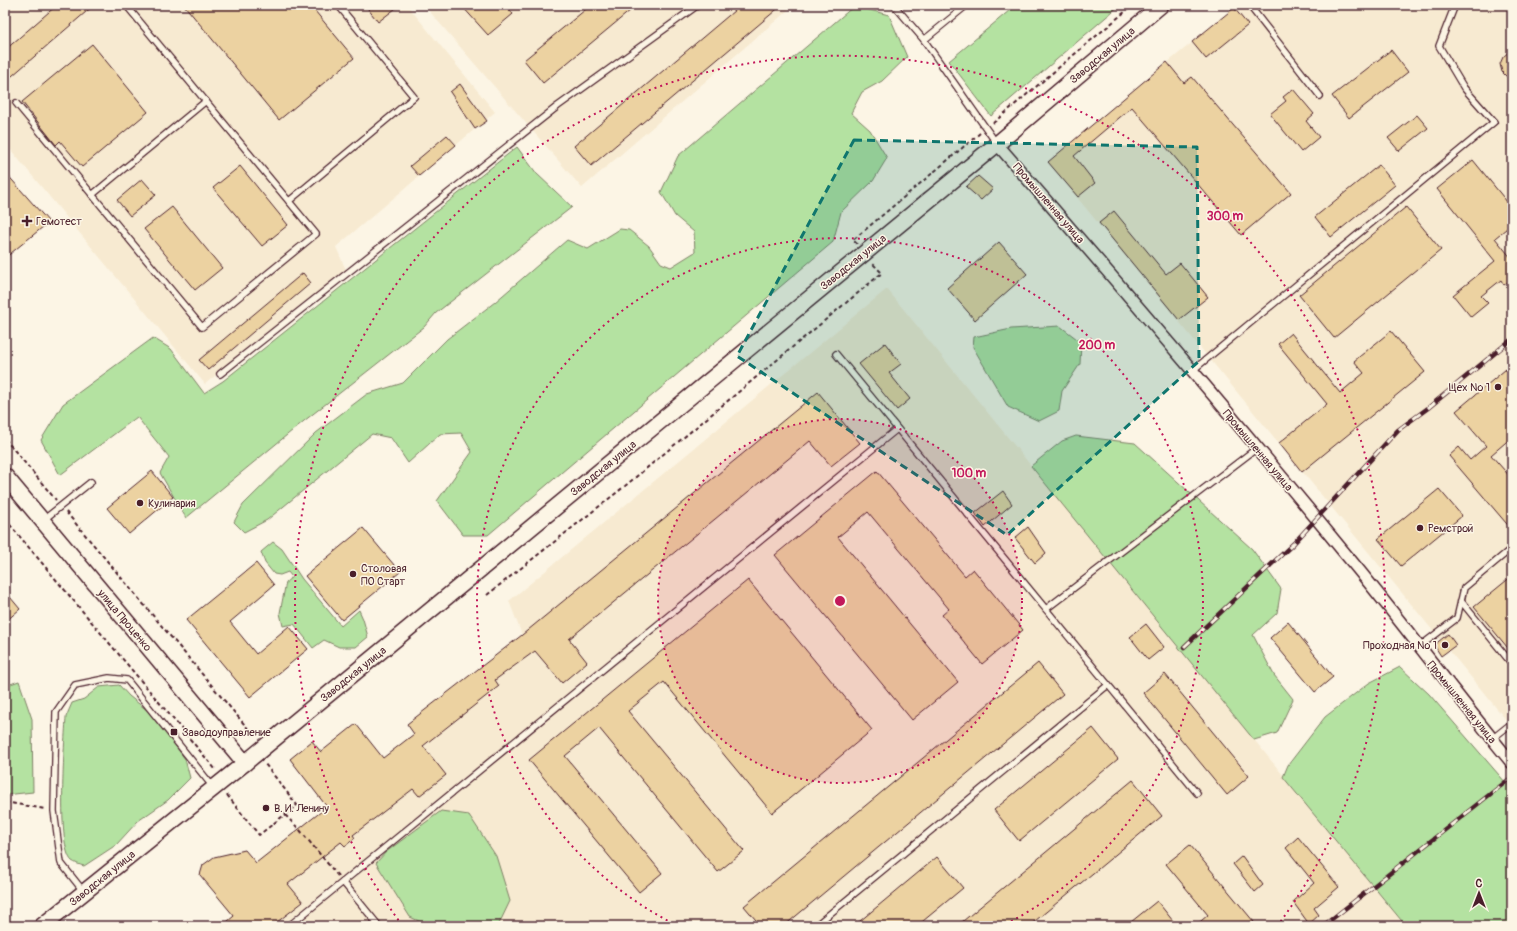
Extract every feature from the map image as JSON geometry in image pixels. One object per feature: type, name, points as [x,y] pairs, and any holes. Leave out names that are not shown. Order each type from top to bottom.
[{"type":"main road","name":"Заводская улица","points":[[42,926],[221,787],[244,763],[264,755],[997,144],[1161,5]]},
{"type":"main road","name":"улица Проценко","points":[[5,476],[244,763]]},
{"type":"street","name":"Промышленная улица","points":[[997,144],[1192,371],[1344,552],[1512,763]]},
{"type":"lane","points":[[16,103],[202,327],[316,234],[126,5]]},
{"type":"lane","points":[[289,201],[414,97],[338,5]]},
{"type":"lane","points":[[220,374],[558,106],[698,5]]},
{"type":"lane","points":[[894,5],[924,40],[997,144]]},
{"type":"lane","points":[[1250,5],[1320,96]]},
{"type":"lane","points":[[1192,371],[1494,122],[1464,88],[1439,46],[1455,5]]},
{"type":"lane","points":[[924,40],[965,6]]},
{"type":"lane","points":[[92,195],[206,101]]},
{"type":"lane","points":[[836,354],[1197,793]]},
{"type":"lane","points":[[289,926],[897,429]]},
{"type":"lane","points":[[1046,610],[1257,448]]},
{"type":"lane","points":[[42,521],[91,482]]},
{"type":"lane","points":[[1419,647],[1457,618],[1464,588],[1512,548]]},
{"type":"lane","points":[[1460,601],[1512,664]]},
{"type":"lane","points":[[84,892],[61,863],[54,811],[56,712],[75,685],[109,678],[127,680],[221,787]]},
{"type":"lane","points":[[815,926],[1108,685]]},
{"type":"lane","points":[[1492,739],[1512,723]]},
{"type":"lane","points":[[343,882],[379,926]]},
{"type":"path","points":[[5,439],[264,755],[297,804],[259,835],[5,519]]},
{"type":"path","points":[[5,802],[54,811]]},
{"type":"path","points":[[285,815],[299,829],[343,882]]},
{"type":"highlighted area","points":[[854,140],[1197,147],[1199,361],[1007,535],[737,356]]},
{"type":"shaded area","points":[[5,5],[407,5],[495,112],[336,247],[346,270],[205,384],[5,143]]},
{"type":"shaded area","points":[[424,5],[794,5],[582,188]]},
{"type":"shaded area","points":[[1238,5],[1512,5],[1512,727],[1048,162]]},
{"type":"shaded area","points":[[887,289],[1406,926],[222,926],[233,916],[200,875],[203,865],[214,857],[245,850],[256,863],[327,807],[290,759],[312,741],[325,757],[383,758],[414,734],[407,724],[522,635],[509,601]]},
{"type":"green space","points":[[1016,5],[1120,5],[991,116],[949,61]]},
{"type":"green space","points":[[854,6],[889,15],[907,57],[882,81],[862,92],[851,113],[870,130],[887,158],[873,181],[841,212],[833,242],[488,535],[463,535],[437,501],[472,452],[461,433],[440,434],[408,463],[391,438],[372,434],[267,520],[244,532],[234,522],[243,505],[316,433],[367,394],[403,383],[447,339],[495,302],[567,240],[588,249],[620,229],[629,230],[649,246],[661,263],[671,267],[695,252],[694,232],[675,216],[661,192],[678,156]]},
{"type":"green space","points":[[517,147],[537,174],[572,207],[436,313],[424,327],[304,421],[186,518],[160,473],[169,457],[137,417],[60,475],[41,440],[63,404],[153,338],[171,349],[204,393],[223,381]]},
{"type":"green space","points":[[1060,326],[1081,342],[1080,364],[1062,391],[1059,411],[1039,421],[1008,407],[973,347],[974,337],[1011,329]]},
{"type":"green space","points":[[1076,436],[1135,443],[1252,549],[1281,589],[1277,613],[1253,635],[1274,675],[1293,699],[1277,733],[1254,740],[1031,466],[1062,441]]},
{"type":"green space","points":[[273,542],[282,549],[302,579],[341,626],[359,610],[368,637],[356,647],[339,647],[324,640],[313,648],[294,624],[283,626],[280,613],[286,582],[292,577],[288,572],[280,575],[274,574],[265,563],[261,552]]},
{"type":"green space","points":[[1400,667],[1429,694],[1512,790],[1512,926],[1406,926],[1283,777],[1288,765],[1325,717],[1369,683]]},
{"type":"green space","points":[[19,681],[32,719],[33,792],[5,795],[5,686]]},
{"type":"green space","points":[[119,685],[129,696],[148,711],[169,737],[185,759],[190,778],[168,800],[138,821],[116,845],[84,866],[72,861],[67,852],[64,836],[63,769],[66,717],[72,703],[84,699],[99,687]]},
{"type":"green space","points":[[441,811],[469,815],[496,856],[510,901],[499,924],[496,926],[430,926],[410,917],[376,863],[386,852]]},
{"type":"building","points":[[57,5],[94,5],[5,82],[5,50]]},
{"type":"building","points":[[184,5],[310,5],[354,58],[279,120]]},
{"type":"building","points":[[365,5],[400,5],[378,22]]},
{"type":"building","points":[[461,5],[506,5],[513,14],[488,35]]},
{"type":"building","points":[[591,5],[637,5],[543,83],[524,60]]},
{"type":"building","points":[[741,5],[782,5],[591,166],[574,146]]},
{"type":"building","points":[[1234,8],[1248,25],[1206,59],[1192,42]]},
{"type":"building","points":[[92,44],[148,112],[82,167],[60,141],[56,145],[22,102]]},
{"type":"building","points":[[1512,49],[1512,82],[1502,72],[1500,64],[1503,57]]},
{"type":"building","points":[[1391,50],[1408,72],[1349,118],[1332,96]]},
{"type":"building","points":[[1167,62],[1184,83],[1192,77],[1291,193],[1241,235],[1132,107],[1074,156],[1095,183],[1078,197],[1048,162]]},
{"type":"building","points":[[460,84],[487,121],[475,129],[450,92]]},
{"type":"building","points":[[1293,89],[1314,114],[1306,121],[1319,137],[1301,152],[1270,114],[1286,101],[1283,97]]},
{"type":"building","points":[[1417,115],[1428,128],[1399,151],[1388,138]]},
{"type":"building","points":[[447,135],[456,145],[419,176],[410,166]]},
{"type":"building","points":[[1473,160],[1512,208],[1512,224],[1495,238],[1512,259],[1512,279],[1504,285],[1501,280],[1481,296],[1488,303],[1471,317],[1453,295],[1495,261],[1437,189]]},
{"type":"building","points":[[1379,165],[1395,185],[1331,237],[1315,217]]},
{"type":"building","points":[[240,166],[288,225],[262,246],[213,188]]},
{"type":"building","points":[[5,172],[49,222],[5,258]]},
{"type":"building","points":[[978,176],[993,189],[981,200],[966,187]]},
{"type":"building","points":[[142,179],[156,195],[130,216],[117,200]]},
{"type":"building","points":[[172,207],[222,268],[195,290],[144,229]]},
{"type":"building","points":[[1406,207],[1441,250],[1334,338],[1299,295]]},
{"type":"building","points":[[1114,211],[1166,274],[1180,263],[1208,297],[1179,320],[1099,223]]},
{"type":"building","points":[[999,242],[1027,274],[975,320],[947,288]]},
{"type":"building","points":[[303,273],[311,283],[208,370],[199,360]]},
{"type":"building","points":[[1391,331],[1425,372],[1302,472],[1279,443],[1327,404],[1278,344],[1291,333],[1340,393],[1364,373],[1354,361]]},
{"type":"building","points":[[885,343],[901,364],[889,373],[910,399],[897,410],[859,364]]},
{"type":"building","points":[[1512,364],[1512,437],[1491,455],[1512,479],[1512,530],[1449,456],[1459,447],[1470,460],[1486,446],[1456,411]]},
{"type":"building","points":[[818,392],[860,443],[831,466],[810,441],[569,639],[587,662],[562,683],[535,651],[495,680],[499,686],[423,746],[446,775],[419,796],[413,789],[353,835],[355,838],[345,846],[341,842],[288,884],[303,902],[272,926],[222,926],[234,916],[200,875],[203,865],[214,857],[245,850],[256,863],[327,807],[290,759],[312,741],[321,752],[356,724],[383,758],[414,734],[407,724],[522,635]]},
{"type":"building","name":"Кулинария","points":[[152,471],[173,497],[129,534],[107,508]]},
{"type":"building","points":[[877,471],[965,576],[973,569],[1023,630],[982,664],[942,615],[949,609],[868,512],[838,537],[958,682],[912,720],[775,555]]},
{"type":"building","name":"Ремстрой","points":[[1439,489],[1462,516],[1401,566],[1378,539]]},
{"type":"building","points":[[1003,491],[1012,504],[985,527],[975,513]]},
{"type":"building","points":[[1028,527],[1046,553],[1035,563],[1015,538]]},
{"type":"building","name":"Столовая ПО Старт","points":[[363,528],[400,572],[342,620],[305,576]]},
{"type":"building","points":[[256,563],[274,585],[230,622],[256,654],[289,626],[308,649],[250,697],[186,620]]},
{"type":"building","points":[[1512,576],[1512,653],[1474,607]]},
{"type":"building","points":[[748,580],[872,730],[772,813],[664,682],[628,711],[744,851],[718,872],[599,728],[565,756],[662,873],[639,892],[529,760]]},
{"type":"building","points":[[5,591],[20,609],[5,622]]},
{"type":"building","points":[[1288,622],[1333,677],[1315,692],[1270,638]]},
{"type":"building","points":[[1146,624],[1164,647],[1148,660],[1130,637]]},
{"type":"building","name":"Проходная № 1","points":[[1448,634],[1456,645],[1441,656],[1434,645]]},
{"type":"building","points":[[1038,663],[1063,694],[784,926],[761,926],[744,906]]},
{"type":"building","points":[[1165,674],[1249,776],[1227,795],[1143,693]]},
{"type":"building","points":[[1093,728],[1118,759],[1019,841],[994,810]]},
{"type":"building","points":[[1133,780],[1162,816],[1029,926],[957,926]]},
{"type":"building","points":[[1298,837],[1339,887],[1314,908],[1319,915],[1309,924],[1293,902],[1314,883],[1286,848]]},
{"type":"building","points":[[1190,845],[1254,922],[1249,926],[1195,926],[1208,915],[1166,864]]},
{"type":"building","points":[[1242,856],[1263,885],[1255,892],[1233,864]]},
{"type":"building","points":[[937,857],[963,888],[917,926],[854,926]]},
{"type":"building","points":[[1157,901],[1177,926],[1126,926]]},
{"type":"railway","points":[[1184,647],[1294,543],[1398,430],[1428,408],[1512,339]]},
{"type":"railway","points":[[1323,926],[1512,777]]},
{"type":"place","name":"Гемотест","points":[[27,221]]},
{"type":"place","name":"Цех № 1","points":[[1498,387]]},
{"type":"place","name":"Кулинария","points":[[140,503]]},
{"type":"place","name":"Ремстрой","points":[[1420,528]]},
{"type":"place","name":"Столовая ПО Старт","points":[[353,574]]},
{"type":"place","name":"Проходная № 1","points":[[1445,645]]},
{"type":"place","name":"Заводоуправление","points":[[174,732]]},
{"type":"place","name":"В. И. Ленину","points":[[266,808]]}]
